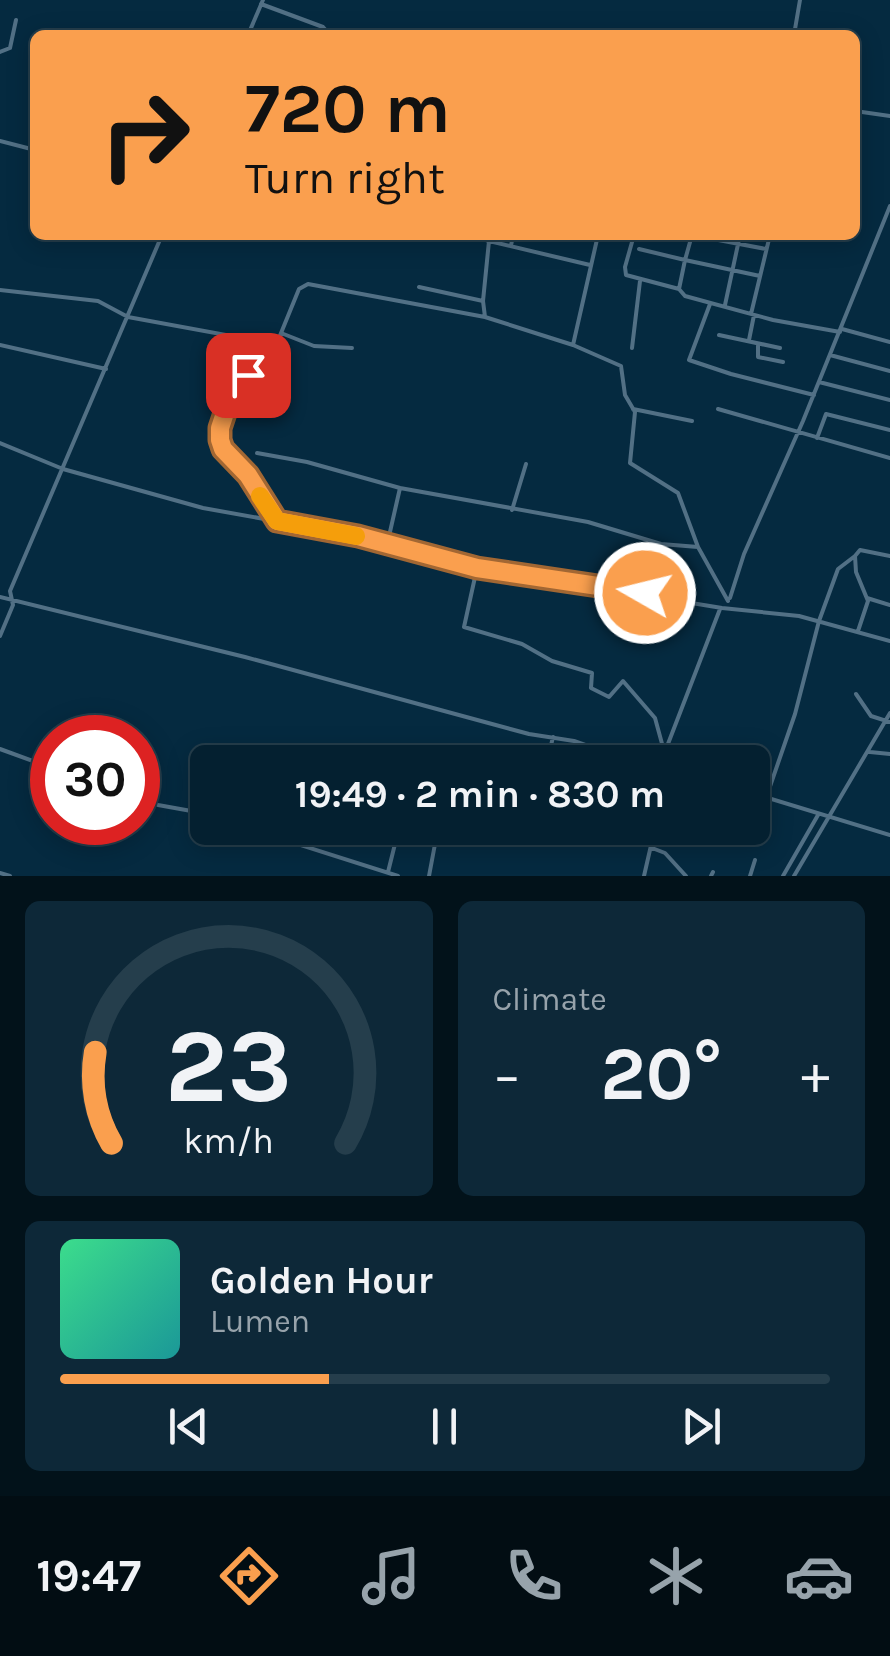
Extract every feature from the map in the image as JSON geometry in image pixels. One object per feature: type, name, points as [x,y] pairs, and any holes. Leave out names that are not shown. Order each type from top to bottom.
[{"type":"street","points":[[795,30],[800,0]]},
{"type":"street","points":[[250,30],[262,2],[326,30]]},
{"type":"street","points":[[0,52],[10,48],[16,20]]},
{"type":"street","points":[[860,111],[890,116]]},
{"type":"street","points":[[0,141],[30,149]]},
{"type":"street","points":[[667,745],[890,206]]},
{"type":"street","points":[[0,636],[13,605],[10,591],[160,240]]},
{"type":"street","points":[[486,240],[590,264]]},
{"type":"street","points":[[511,246],[512,240]]},
{"type":"street","points":[[573,345],[597,240]]},
{"type":"street","points":[[633,240],[625,271],[628,276],[753,314],[890,342]]},
{"type":"street","points":[[679,289],[691,240]]},
{"type":"street","points":[[718,240],[767,249]]},
{"type":"street","points":[[725,305],[739,240]]},
{"type":"street","points":[[749,341],[769,240]]},
{"type":"street","points":[[485,317],[489,241]]},
{"type":"street","points":[[640,250],[760,276]]},
{"type":"street","points":[[632,348],[640,280]]},
{"type":"street","points":[[0,290],[98,301],[128,317],[276,341],[298,289],[308,284],[485,317],[573,345],[621,366],[623,388],[636,418],[630,463],[678,492],[698,548],[726,605]]},
{"type":"street","points":[[419,286],[483,301]]},
{"type":"street","points":[[711,302],[689,360],[814,394]]},
{"type":"street","points":[[282,333],[314,346],[352,348]]},
{"type":"street","points":[[718,335],[780,348]]},
{"type":"street","points":[[259,341],[248,375],[236,382],[233,389],[220,440],[277,521]]},
{"type":"street","points":[[758,344],[758,357],[783,362]]},
{"type":"street","points":[[0,346],[106,369]]},
{"type":"street","points":[[830,355],[890,371]]},
{"type":"street","points":[[819,382],[890,400]]},
{"type":"street","points":[[633,409],[692,421]]},
{"type":"street","points":[[718,409],[890,458]]},
{"type":"street","points":[[816,438],[826,414],[890,430]]},
{"type":"street","points":[[0,443],[63,469],[202,508],[387,544],[477,568],[819,621],[890,640]]},
{"type":"street","points":[[256,453],[307,462],[400,488],[588,522],[660,544],[698,548]]},
{"type":"street","points":[[512,510],[526,464]]},
{"type":"street","points":[[387,544],[400,488]]},
{"type":"street","points":[[770,786],[838,570],[860,550],[890,556]]},
{"type":"street","points":[[854,556],[867,598],[858,632]]},
{"type":"street","points":[[477,568],[464,627],[522,644],[552,661],[592,674],[591,688],[609,697],[623,681],[656,718],[663,745]]},
{"type":"street","points":[[0,597],[529,734],[586,745]]},
{"type":"street","points":[[867,598],[890,604]]},
{"type":"street","points":[[856,694],[870,716],[888,722]]},
{"type":"street","points":[[794,876],[890,714]]},
{"type":"street","points":[[551,745],[553,737]]},
{"type":"street","points":[[0,749],[30,760]]},
{"type":"street","points":[[868,751],[890,754]]},
{"type":"street","points":[[770,799],[890,835]]},
{"type":"street","points":[[160,805],[190,811]]},
{"type":"street","points":[[783,876],[818,815]]},
{"type":"street","points":[[301,845],[398,876]]},
{"type":"street","points":[[388,872],[394,845]]},
{"type":"street","points":[[429,876],[435,845]]},
{"type":"street","points":[[644,876],[652,845],[686,876]]},
{"type":"street","points":[[750,876],[755,860]]},
{"type":"street","points":[[0,872],[10,876]]},
{"type":"slow traffic","points":[[260,496],[277,521],[356,536]]},
{"type":"route","points":[[248,375],[236,382],[220,428],[220,440],[277,521],[358,536],[477,568],[645,593]]}]
